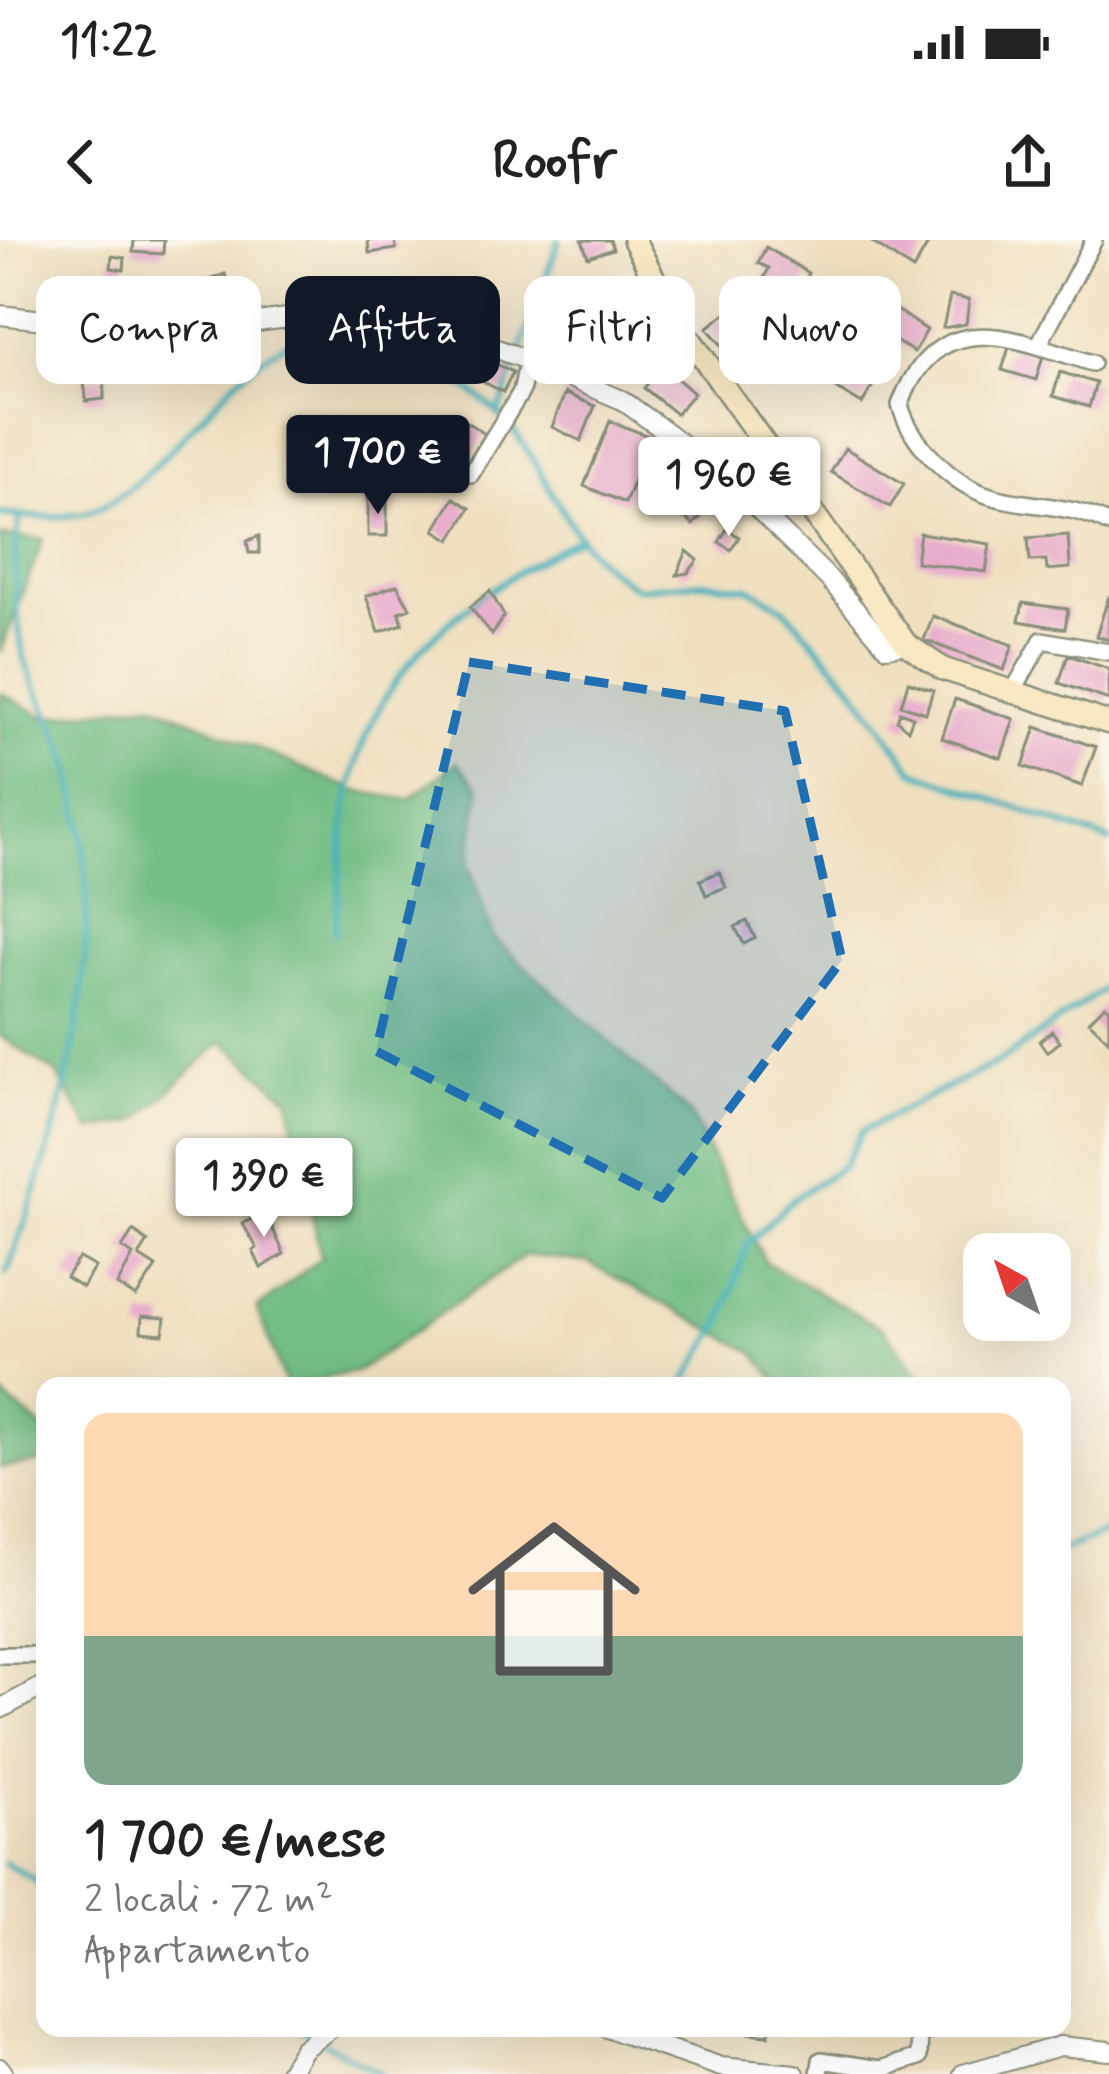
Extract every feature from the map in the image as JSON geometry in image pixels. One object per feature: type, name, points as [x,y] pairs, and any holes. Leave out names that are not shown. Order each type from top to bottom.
[{"type":"main road","points":[[634,240],[640,260],[673,315],[906,644],[943,669],[1109,723]]},
{"type":"street","points":[[1038,346],[1094,240]]},
{"type":"street","points":[[0,315],[167,334],[317,314],[444,330],[524,360]]},
{"type":"street","points":[[1092,363],[1009,337],[951,339],[910,379],[900,405],[906,425],[950,471],[987,496],[1078,510],[1109,524]]},
{"type":"street","points":[[404,476],[471,474],[490,436],[512,407],[524,372]]},
{"type":"street","points":[[583,384],[622,400],[669,434],[744,495],[830,580],[887,647],[906,644]]},
{"type":"street","points":[[1013,692],[1042,640],[1109,652]]},
{"type":"street","points":[[0,1655],[36,1655]]},
{"type":"street","points":[[0,1709],[36,1689]]},
{"type":"street","points":[[288,2074],[303,2049],[319,2037]]},
{"type":"street","points":[[633,2037],[721,2067],[795,2074]]},
{"type":"street","points":[[818,2074],[821,2060],[881,2069],[919,2057],[920,2037]]},
{"type":"street","points":[[963,2074],[1060,2046],[1109,2051]]},
{"type":"highlighted area","points":[[469,662],[785,711],[842,960],[662,1198],[376,1051]]},
{"type":"green space","points":[[0,536],[43,539],[0,654]]},
{"type":"green space","points":[[0,693],[45,717],[152,703],[356,791],[409,800],[457,762],[480,789],[469,865],[493,938],[690,1114],[765,1262],[883,1329],[921,1377],[774,1377],[755,1353],[587,1262],[525,1255],[358,1371],[329,1377],[283,1377],[257,1309],[321,1258],[289,1098],[223,1041],[137,1121],[91,1130],[56,1073],[0,1036]]},
{"type":"green space","points":[[0,1394],[36,1423],[36,1462],[0,1468]]},
{"type":"building","points":[[134,240],[164,240],[163,254],[133,252]]},
{"type":"building","points":[[368,240],[395,240],[396,249],[369,253]]},
{"type":"building","points":[[582,240],[610,240],[613,249],[588,257]]},
{"type":"building","points":[[869,240],[921,240],[928,244],[913,270]]},
{"type":"building","points":[[766,247],[808,273],[765,276],[769,268],[758,263]]},
{"type":"building","points":[[112,256],[125,258],[124,270],[111,268]]},
{"type":"building","points":[[950,296],[969,300],[966,324],[943,328]]},
{"type":"building","points":[[901,313],[927,330],[914,352],[901,344]]},
{"type":"building","points":[[719,318],[719,342],[707,328]]},
{"type":"building","points":[[1009,347],[1043,356],[1036,380],[1002,370]]},
{"type":"building","points":[[500,366],[513,372],[503,392],[488,384],[500,384]]},
{"type":"building","points":[[1060,372],[1096,383],[1089,407],[1053,396]]},
{"type":"building","points":[[84,384],[104,384],[104,399],[86,401]]},
{"type":"building","points":[[647,384],[683,384],[694,393],[676,414],[644,388]]},
{"type":"building","points":[[829,384],[874,384],[862,404]]},
{"type":"building","points":[[565,393],[595,406],[581,441],[552,427]]},
{"type":"building","points":[[460,418],[485,434],[466,464],[441,448]]},
{"type":"building","points":[[610,421],[651,437],[625,503],[584,486]]},
{"type":"building","points":[[845,448],[904,484],[890,507],[831,472]]},
{"type":"building","points":[[679,461],[719,496],[693,525],[654,490]]},
{"type":"building","points":[[368,498],[387,498],[387,536],[368,536]]},
{"type":"building","points":[[454,498],[470,508],[451,540],[435,530]]},
{"type":"building","points":[[727,529],[739,537],[731,550],[719,542]]},
{"type":"building","points":[[920,533],[990,544],[986,572],[916,562]]},
{"type":"building","points":[[1068,535],[1070,568],[1047,570],[1046,560],[1030,561],[1028,538]]},
{"type":"building","points":[[259,536],[259,553],[249,553],[247,541]]},
{"type":"building","points":[[687,551],[698,560],[688,573],[677,575]]},
{"type":"building","points":[[397,585],[410,608],[399,612],[403,624],[379,632],[366,596]]},
{"type":"building","points":[[490,591],[504,616],[492,635],[470,607]]},
{"type":"building","points":[[1109,596],[1109,640],[1096,636]]},
{"type":"building","points":[[1023,603],[1068,609],[1065,629],[1019,621]]},
{"type":"building","points":[[933,616],[1013,645],[1004,670],[924,640]]},
{"type":"building","points":[[1068,655],[1109,669],[1109,700],[1059,683]]},
{"type":"building","points":[[908,682],[933,690],[926,713],[901,705]]},
{"type":"building","points":[[955,699],[1014,719],[1001,758],[942,738]]},
{"type":"building","points":[[900,712],[913,717],[908,730],[897,720]]},
{"type":"building","points":[[1036,727],[1096,747],[1082,786],[1023,766]]},
{"type":"building","points":[[719,872],[726,887],[706,895],[700,880]]},
{"type":"building","points":[[747,921],[755,938],[744,944],[735,927]]},
{"type":"building","points":[[1105,1005],[1109,1008],[1109,1041],[1089,1021]]},
{"type":"building","points":[[1052,1031],[1060,1042],[1047,1052],[1039,1041]]},
{"type":"building","points":[[265,1211],[284,1254],[261,1268],[253,1251],[257,1248],[243,1224]]},
{"type":"building","points":[[133,1231],[148,1242],[139,1256],[156,1267],[136,1297],[117,1285],[133,1255],[122,1248]]},
{"type":"building","points":[[79,1258],[95,1267],[82,1287],[66,1277]]},
{"type":"building","points":[[142,1316],[165,1318],[163,1334],[141,1332]]},
{"type":"waterway","points":[[498,415],[559,240]]},
{"type":"waterway","points":[[0,514],[70,516],[91,511],[121,495],[150,470],[239,378],[269,354],[299,338],[329,335],[355,340],[434,369],[482,399],[519,438],[582,541],[636,588],[703,582],[750,588],[785,609],[852,685],[914,771],[1109,841]]},
{"type":"waterway","points":[[7,1273],[64,1089],[85,963],[87,899],[71,771],[28,669],[20,636],[16,571],[20,516]]},
{"type":"waterway","points":[[335,933],[353,776],[386,696],[410,662],[471,605],[581,537]]},
{"type":"waterway","points":[[688,1377],[721,1323],[748,1243],[794,1198],[843,1166],[862,1131],[1004,1059],[1109,985]]},
{"type":"waterway","points":[[1071,1547],[1109,1531]]},
{"type":"waterway","points":[[5,1863],[36,1882]]},
{"type":"waterway","points":[[314,2037],[381,2074]]}]
